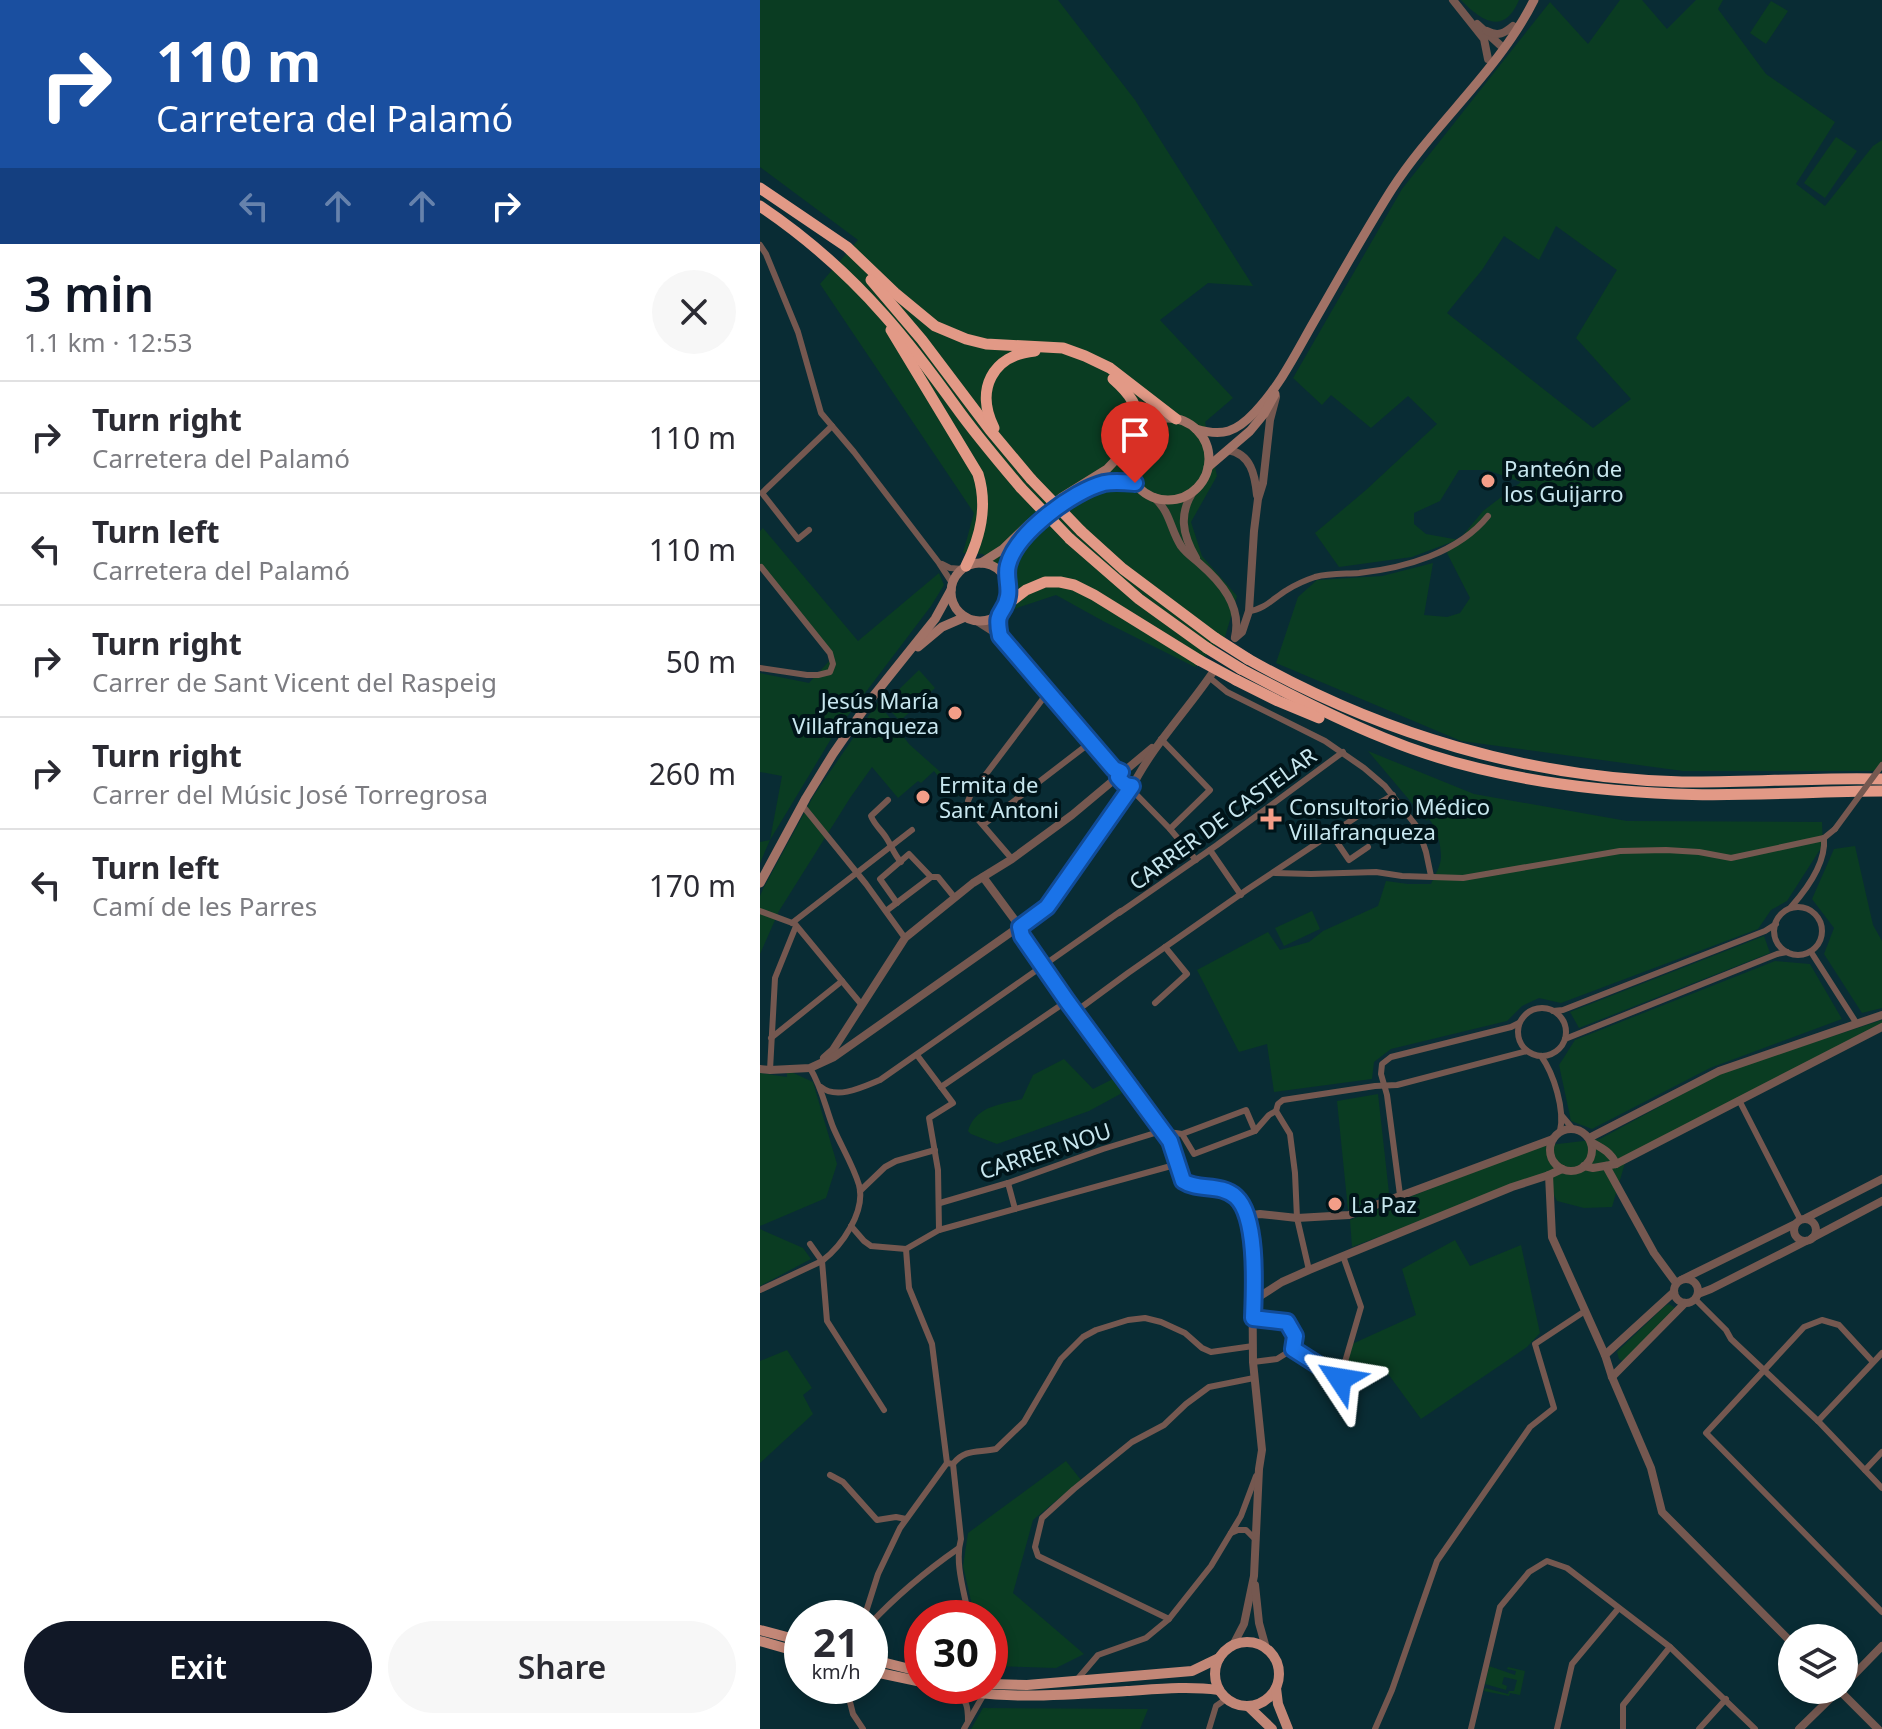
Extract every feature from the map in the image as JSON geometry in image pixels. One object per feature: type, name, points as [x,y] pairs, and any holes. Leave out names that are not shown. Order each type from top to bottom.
[{"type":"highway","points":[[760,188],[847,247],[935,326],[986,344],[1063,348],[1085,356],[1110,368],[1176,419]]},
{"type":"highway","points":[[760,206],[819,250],[884,314],[1021,488],[1070,539],[1134,595],[1211,643]]},
{"type":"highway","points":[[826,234],[898,310],[1006,449],[1081,531],[1242,669],[1310,706],[1383,738],[1465,764],[1570,786],[1675,794],[1882,791]]},
{"type":"highway","points":[[884,314],[894,337],[978,474],[983,516],[974,549],[964,568]]},
{"type":"highway","points":[[1006,449],[987,409],[987,386],[998,367],[1007,359],[1025,352],[1061,354],[1099,368],[1122,386],[1135,403],[1138,430]]},
{"type":"highway","points":[[1002,609],[1026,590],[1045,582],[1074,585],[1199,660],[1242,669],[1394,727],[1479,754],[1514,761],[1606,776],[1678,782],[1882,779]]},
{"type":"main road","points":[[1490,62],[1532,0]]},
{"type":"main road","points":[[1208,467],[1250,431],[1264,414],[1351,256],[1409,164],[1520,27],[1532,0]]},
{"type":"main road","points":[[1196,429],[1219,434],[1238,427],[1278,387]]},
{"type":"main road","points":[[760,883],[802,805],[849,730],[935,619],[964,568],[981,563],[1003,549],[1062,497],[1107,469],[1128,447],[1138,430],[1155,420],[1176,419],[1196,429],[1208,451],[1208,467],[1201,483],[1180,498],[1154,497],[1135,483],[1127,465],[1128,447]]},
{"type":"main road","points":[[906,656],[942,627],[970,618],[988,619],[1002,609],[1009,594],[1008,565],[1014,552],[1052,511],[1097,486],[1114,482],[1135,483]]},
{"type":"main road","points":[[981,563],[994,567],[1007,581]]},
{"type":"main road","points":[[952,586],[954,605],[970,618]]},
{"type":"main road","points":[[760,1630],[784,1636]]},
{"type":"main road","points":[[760,1641],[784,1648]]},
{"type":"main road","points":[[1008,1687],[1192,1671],[1219,1658],[1227,1649],[1251,1642],[1274,1655],[1279,1674],[1276,1688],[1278,1704],[1288,1729]]},
{"type":"main road","points":[[1219,1658],[1215,1674],[1223,1694]]},
{"type":"main road","points":[[1008,1696],[1193,1687],[1223,1694],[1237,1705],[1249,1707],[1272,1729]]},
{"type":"main road","points":[[1249,1707],[1264,1700],[1276,1688]]},
{"type":"street","points":[[1453,0],[1500,45]]},
{"type":"street","points":[[1453,0],[1484,39],[1490,62]]},
{"type":"street","points":[[1483,29],[1498,35],[1513,26]]},
{"type":"street","points":[[760,245],[798,332],[821,413],[939,563],[952,586]]},
{"type":"street","points":[[1154,497],[1169,516],[1187,554],[1230,598],[1237,624],[1235,638],[1242,632],[1249,611],[1258,499],[1278,387]]},
{"type":"street","points":[[809,530],[798,539],[762,493],[832,426]]},
{"type":"street","points":[[1228,450],[1240,454],[1250,464],[1258,499]]},
{"type":"street","points":[[1195,489],[1185,509],[1184,528],[1198,562]]},
{"type":"street","points":[[1249,611],[1257,610],[1287,590],[1317,576],[1363,573],[1437,554],[1478,529],[1488,516]]},
{"type":"street","points":[[939,563],[950,568],[964,568]]},
{"type":"street","points":[[760,668],[818,675],[830,672],[833,664],[830,653],[761,567]]},
{"type":"street","points":[[1230,598],[1240,598],[1250,592]]},
{"type":"street","points":[[1000,636],[997,621],[1002,609]]},
{"type":"street","points":[[970,618],[1000,636],[1091,742],[1133,784],[1196,860]]},
{"type":"street","points":[[912,830],[794,925],[775,978],[771,1038],[765,1070],[813,1066],[834,1057],[1036,915],[1052,900],[1160,740],[1212,675],[1227,692],[1343,752],[1385,786],[1418,828],[1431,876]]},
{"type":"street","points":[[1012,859],[969,809],[968,801],[1048,692]]},
{"type":"street","points":[[813,1066],[833,1050],[905,938],[983,877],[1072,815],[1160,740]]},
{"type":"street","points":[[1160,740],[1210,790],[1170,829]]},
{"type":"street","points":[[984,824],[1091,742]]},
{"type":"street","name":"CARRER DE CASTELAR","points":[[835,1093],[880,1080],[1196,860],[1343,752]]},
{"type":"street","points":[[1275,873],[1376,872],[1402,876],[1471,877],[1620,851],[1699,852],[1731,858],[1824,838],[1835,829],[1882,765]]},
{"type":"street","points":[[1120,772],[1127,786],[1133,784]]},
{"type":"street","points":[[1075,1012],[1241,895],[1393,795]]},
{"type":"street","points":[[888,800],[871,816],[901,862]]},
{"type":"street","points":[[802,805],[905,938]]},
{"type":"street","points":[[1332,835],[1349,860],[1368,847]]},
{"type":"street","points":[[1788,909],[1799,907],[1809,910],[1822,925],[1818,945],[1811,952],[1795,955],[1782,948],[1775,937],[1776,924],[1778,918],[1806,887],[1824,854],[1824,838]]},
{"type":"street","points":[[1210,850],[1241,895]]},
{"type":"street","points":[[897,903],[880,879],[909,854],[931,877]]},
{"type":"street","points":[[886,911],[931,877],[938,877],[955,898]]},
{"type":"street","points":[[983,877],[1020,927],[1022,936],[1067,1001],[1170,1141],[1181,1178],[1191,1185],[1211,1187],[1236,1197],[1247,1216],[1252,1238],[1253,1362],[1262,1450],[1254,1576],[1244,1624],[1232,1647]]},
{"type":"street","points":[[1806,887],[1805,900],[1809,910]]},
{"type":"street","points":[[760,911],[794,925],[861,1004]]},
{"type":"street","points":[[1553,1011],[1563,1010],[1776,924]]},
{"type":"street","points":[[1155,1003],[1187,974],[1165,947]]},
{"type":"street","points":[[1565,1039],[1787,952]]},
{"type":"street","points":[[1811,952],[1857,1024]]},
{"type":"street","points":[[771,1038],[842,981]]},
{"type":"street","points":[[941,1087],[1067,1001]]},
{"type":"street","points":[[1551,1070],[1555,1053],[1565,1039],[1565,1026],[1553,1011],[1534,1009],[1519,1023],[1519,1041],[1527,1051],[1541,1056],[1555,1053]]},
{"type":"street","points":[[1590,1140],[1719,1071],[1882,1015]]},
{"type":"street","points":[[1400,1195],[1382,1064],[1391,1057],[1519,1023]]},
{"type":"street","points":[[1584,1166],[1611,1165],[1882,1027]]},
{"type":"street","points":[[842,1035],[851,1044]]},
{"type":"street","points":[[1182,1134],[1194,1154],[1255,1131],[1283,1100],[1397,1085],[1527,1051]]},
{"type":"street","points":[[917,1055],[953,1103],[929,1118],[940,1203],[939,1230]]},
{"type":"street","points":[[1541,1056],[1551,1070],[1562,1116],[1560,1131],[1553,1139],[1549,1153],[1555,1165],[1569,1171],[1584,1166],[1590,1159],[1590,1140]]},
{"type":"street","points":[[760,1290],[822,1261],[843,1240],[858,1205],[860,1191],[856,1178],[836,1135],[813,1066]]},
{"type":"street","points":[[821,1087],[835,1093],[827,1107]]},
{"type":"street","points":[[1739,1100],[1800,1221],[1815,1225],[1816,1232],[1809,1239],[1799,1240],[1794,1235],[1800,1221]]},
{"type":"street","points":[[1162,1131],[1182,1134],[1246,1110],[1255,1131]]},
{"type":"street","points":[[1276,1111],[1290,1134],[1297,1218],[1309,1270]]},
{"type":"street","points":[[1562,1116],[1573,1129]]},
{"type":"street","points":[[851,1226],[871,1246],[906,1249],[939,1230],[1171,1166],[1162,1131]]},
{"type":"street","name":"CARRER NOU","points":[[940,1203],[1162,1131]]},
{"type":"street","points":[[1560,1131],[1581,1131],[1607,1150],[1611,1165],[1654,1253],[1677,1285],[1679,1301],[1685,1303]]},
{"type":"street","points":[[1247,1216],[1260,1214],[1297,1218],[1349,1215],[1553,1139]]},
{"type":"street","points":[[860,1191],[885,1167],[935,1150]]},
{"type":"street","points":[[1254,1300],[1309,1270],[1562,1169]]},
{"type":"street","points":[[1549,1175],[1552,1237],[1651,1468],[1662,1512],[1778,1629]]},
{"type":"street","points":[[856,1178],[871,1180]]},
{"type":"street","points":[[1605,1355],[1677,1285],[1882,1179]]},
{"type":"street","points":[[1008,1183],[1015,1209]]},
{"type":"street","points":[[1612,1377],[1685,1303],[1882,1201]]},
{"type":"street","points":[[810,1244],[822,1261],[827,1321],[884,1410]]},
{"type":"street","points":[[906,1249],[909,1288],[932,1344],[961,1539],[959,1548],[966,1600]]},
{"type":"street","points":[[1293,1349],[1340,1379],[1361,1307],[1343,1256]]},
{"type":"street","points":[[1677,1285],[1692,1280],[1697,1286],[1696,1297],[1731,1339],[1818,1421],[1882,1488]]},
{"type":"street","points":[[1375,1729],[1392,1690],[1437,1561],[1530,1427],[1554,1408],[1535,1344],[1585,1311]]},
{"type":"street","points":[[870,1600],[878,1574],[906,1519],[950,1464],[971,1451],[996,1449],[1024,1422],[1061,1359],[1083,1337],[1120,1322],[1145,1318],[1185,1333],[1211,1352],[1253,1346]]},
{"type":"street","points":[[1253,1318],[1287,1322],[1295,1336],[1293,1349],[1277,1359],[1253,1362]]},
{"type":"street","points":[[1873,1362],[1839,1325],[1822,1320],[1804,1327],[1706,1433],[1882,1612]]},
{"type":"street","points":[[1818,1421],[1882,1353]]},
{"type":"street","points":[[1169,1619],[1038,1556],[1035,1547],[1042,1518],[1132,1442],[1164,1425],[1209,1387],[1254,1378]]},
{"type":"street","points":[[1865,1470],[1882,1452]]},
{"type":"street","points":[[1075,1682],[1098,1655],[1146,1638],[1169,1619],[1211,1566],[1231,1533],[1259,1469]]},
{"type":"street","points":[[830,1475],[843,1482],[877,1520],[906,1519]]},
{"type":"street","points":[[1231,1533],[1246,1530],[1256,1540]]},
{"type":"street","points":[[888,1606],[959,1548]]},
{"type":"street","points":[[1471,1729],[1500,1607],[1529,1572],[1547,1561],[1567,1568],[1670,1647],[1755,1729]]},
{"type":"street","points":[[1254,1576],[1259,1623],[1266,1648]]},
{"type":"street","points":[[1557,1729],[1572,1664],[1618,1609]]},
{"type":"street","points":[[1858,1663],[1882,1639]]},
{"type":"street","points":[[1858,1671],[1882,1646]]},
{"type":"street","points":[[1623,1729],[1623,1705],[1670,1647]]},
{"type":"street","points":[[1093,1659],[1092,1674],[1097,1680]]},
{"type":"street","points":[[1209,1729],[1223,1694]]},
{"type":"street","points":[[1699,1729],[1726,1699]]},
{"type":"street","points":[[851,1704],[853,1714],[863,1729]]},
{"type":"street","points":[[968,1704],[968,1721]]},
{"type":"street","points":[[964,1729],[978,1704]]},
{"type":"street","points":[[1793,1729],[1817,1704]]},
{"type":"street","points":[[1799,1729],[1825,1704]]},
{"type":"street","points":[[1853,1704],[1878,1729]]},
{"type":"green space","points":[[760,0],[1058,0],[1135,100],[1253,286],[1208,283],[1160,320],[1233,398],[1205,422],[1217,476],[1191,522],[1202,556],[1237,596],[1225,637],[1195,667],[1056,595],[1014,609],[1016,583],[983,554],[963,553],[974,513],[820,284],[858,240],[760,167]]},
{"type":"green space","points":[[1461,0],[1519,0],[1506,18],[1492,21],[1476,14]]},
{"type":"green space","points":[[1620,0],[1642,0],[1667,29],[1696,0],[1723,0],[1718,9],[1766,74],[1835,122],[1796,184],[1825,206],[1873,146],[1882,140],[1882,771],[1683,771],[1461,741],[1276,663],[1298,597],[1317,580],[1382,576],[1433,563],[1424,615],[1447,617],[1460,613],[1470,598],[1447,553],[1457,540],[1412,557],[1339,567],[1315,533],[1437,424],[1408,396],[1371,428],[1331,395],[1322,405],[1293,378],[1402,189],[1550,2],[1588,44]],"holes":[[[1556,226],[1617,270],[1576,338],[1631,399],[1593,428],[1447,313],[1482,270],[1504,236],[1539,260]],[[1459,470],[1487,470],[1521,482],[1483,511],[1459,540],[1426,534],[1414,524],[1414,513],[1440,501]]]},
{"type":"green space","points":[[1771,1],[1788,11],[1766,44],[1750,33]]},
{"type":"green space","points":[[1836,137],[1857,151],[1825,198],[1804,183]]},
{"type":"green space","points":[[763,528],[858,641],[939,573],[944,585],[834,734],[770,840],[782,776],[760,772],[760,673],[809,683],[832,658],[760,565],[760,531]]},
{"type":"green space","points":[[919,670],[935,688],[900,721],[884,704]]},
{"type":"green space","points":[[878,702],[909,744],[965,794],[954,797],[934,771],[898,798],[872,767],[779,911],[760,954],[760,896],[763,889],[814,795]]},
{"type":"green space","points":[[1368,751],[1474,794],[1627,821],[1822,822],[1823,845],[1787,901],[1771,910],[1758,929],[1561,1003],[1539,998],[1522,1006],[1507,1021],[1391,1049],[1374,1062],[1372,1079],[1274,1092],[1267,1044],[1239,1052],[1197,970],[1268,932],[1280,950],[1309,942],[1323,931],[1378,906],[1386,881],[1431,884],[1441,857],[1434,826]]},
{"type":"green space","points":[[770,840],[760,863],[760,842]]},
{"type":"green space","points":[[1855,846],[1873,925],[1882,941],[1882,1008],[1862,1013],[1824,954],[1834,928],[1812,899],[1834,849]]},
{"type":"green space","points":[[1312,911],[1320,929],[1284,946],[1275,928]]},
{"type":"green space","points":[[1764,936],[1770,953],[1579,1028],[1570,1012]]},
{"type":"green space","points":[[1775,961],[1810,964],[1842,1019],[1710,1068],[1592,1129],[1571,1121],[1559,1065],[1575,1040]]},
{"type":"green space","points":[[1882,1020],[1882,1023],[1625,1163],[1612,1207],[1584,1208],[1557,1201],[1543,1174],[1352,1247],[1350,1220],[1541,1146],[1600,1139],[1723,1072]]},
{"type":"green space","points":[[1064,1059],[1093,1089],[1115,1078],[1124,1092],[1089,1111],[997,1144],[968,1131],[983,1111],[1022,1099],[1033,1075]]},
{"type":"green space","points":[[787,1070],[813,1082],[837,1164],[826,1198],[760,1226],[760,1073],[787,1077]]},
{"type":"green space","points":[[1378,1094],[1389,1193],[1348,1210],[1337,1101]]},
{"type":"green space","points":[[760,1229],[803,1248],[811,1259],[760,1286]]},
{"type":"green space","points":[[1455,1240],[1470,1266],[1521,1245],[1540,1333],[1527,1347],[1421,1419],[1386,1371],[1334,1401],[1344,1380],[1352,1344],[1416,1315],[1402,1269]]},
{"type":"green space","points":[[1669,1304],[1675,1308],[1623,1361],[1619,1359],[1617,1352]]},
{"type":"green space","points":[[787,1350],[812,1388],[803,1395],[813,1414],[760,1463],[760,1361]]},
{"type":"green space","points":[[1066,1461],[1081,1480],[1033,1520],[1013,1593],[1084,1654],[1056,1668],[1008,1667],[1008,1600],[971,1600],[963,1566],[968,1533]]},
{"type":"green space","points":[[1489,1666],[1515,1675],[1516,1671],[1508,1667],[1525,1671],[1520,1695],[1510,1693],[1509,1696],[1484,1691],[1485,1688],[1508,1694],[1509,1691],[1514,1691],[1517,1680],[1504,1677],[1502,1684],[1507,1686],[1506,1690],[1485,1684]]},
{"type":"green space","points":[[983,1708],[1148,1709],[1140,1729],[971,1729]]},
{"type":"place","name":"Panteón de los Guijarro","points":[[1488,481]]},
{"type":"place","name":"Jesús María Villafranqueza","points":[[955,713]]},
{"type":"place","name":"Ermita de Sant Antoni","points":[[923,797]]},
{"type":"place","name":"Consultorio Médico Villafranqueza","points":[[1271,819]]},
{"type":"place","name":"La Paz","points":[[1335,1204]]},
{"type":"route","points":[[1135,483],[1114,482],[1097,486],[1052,511],[1026,536],[1008,565],[1008,598],[997,621],[1000,636],[1114,769],[1121,772],[1118,777],[1121,781],[1132,786],[1047,907],[1020,927],[1022,936],[1170,1141],[1183,1181],[1222,1189],[1236,1197],[1249,1220],[1252,1238],[1253,1318],[1287,1322],[1295,1336],[1293,1349],[1340,1379]]}]
